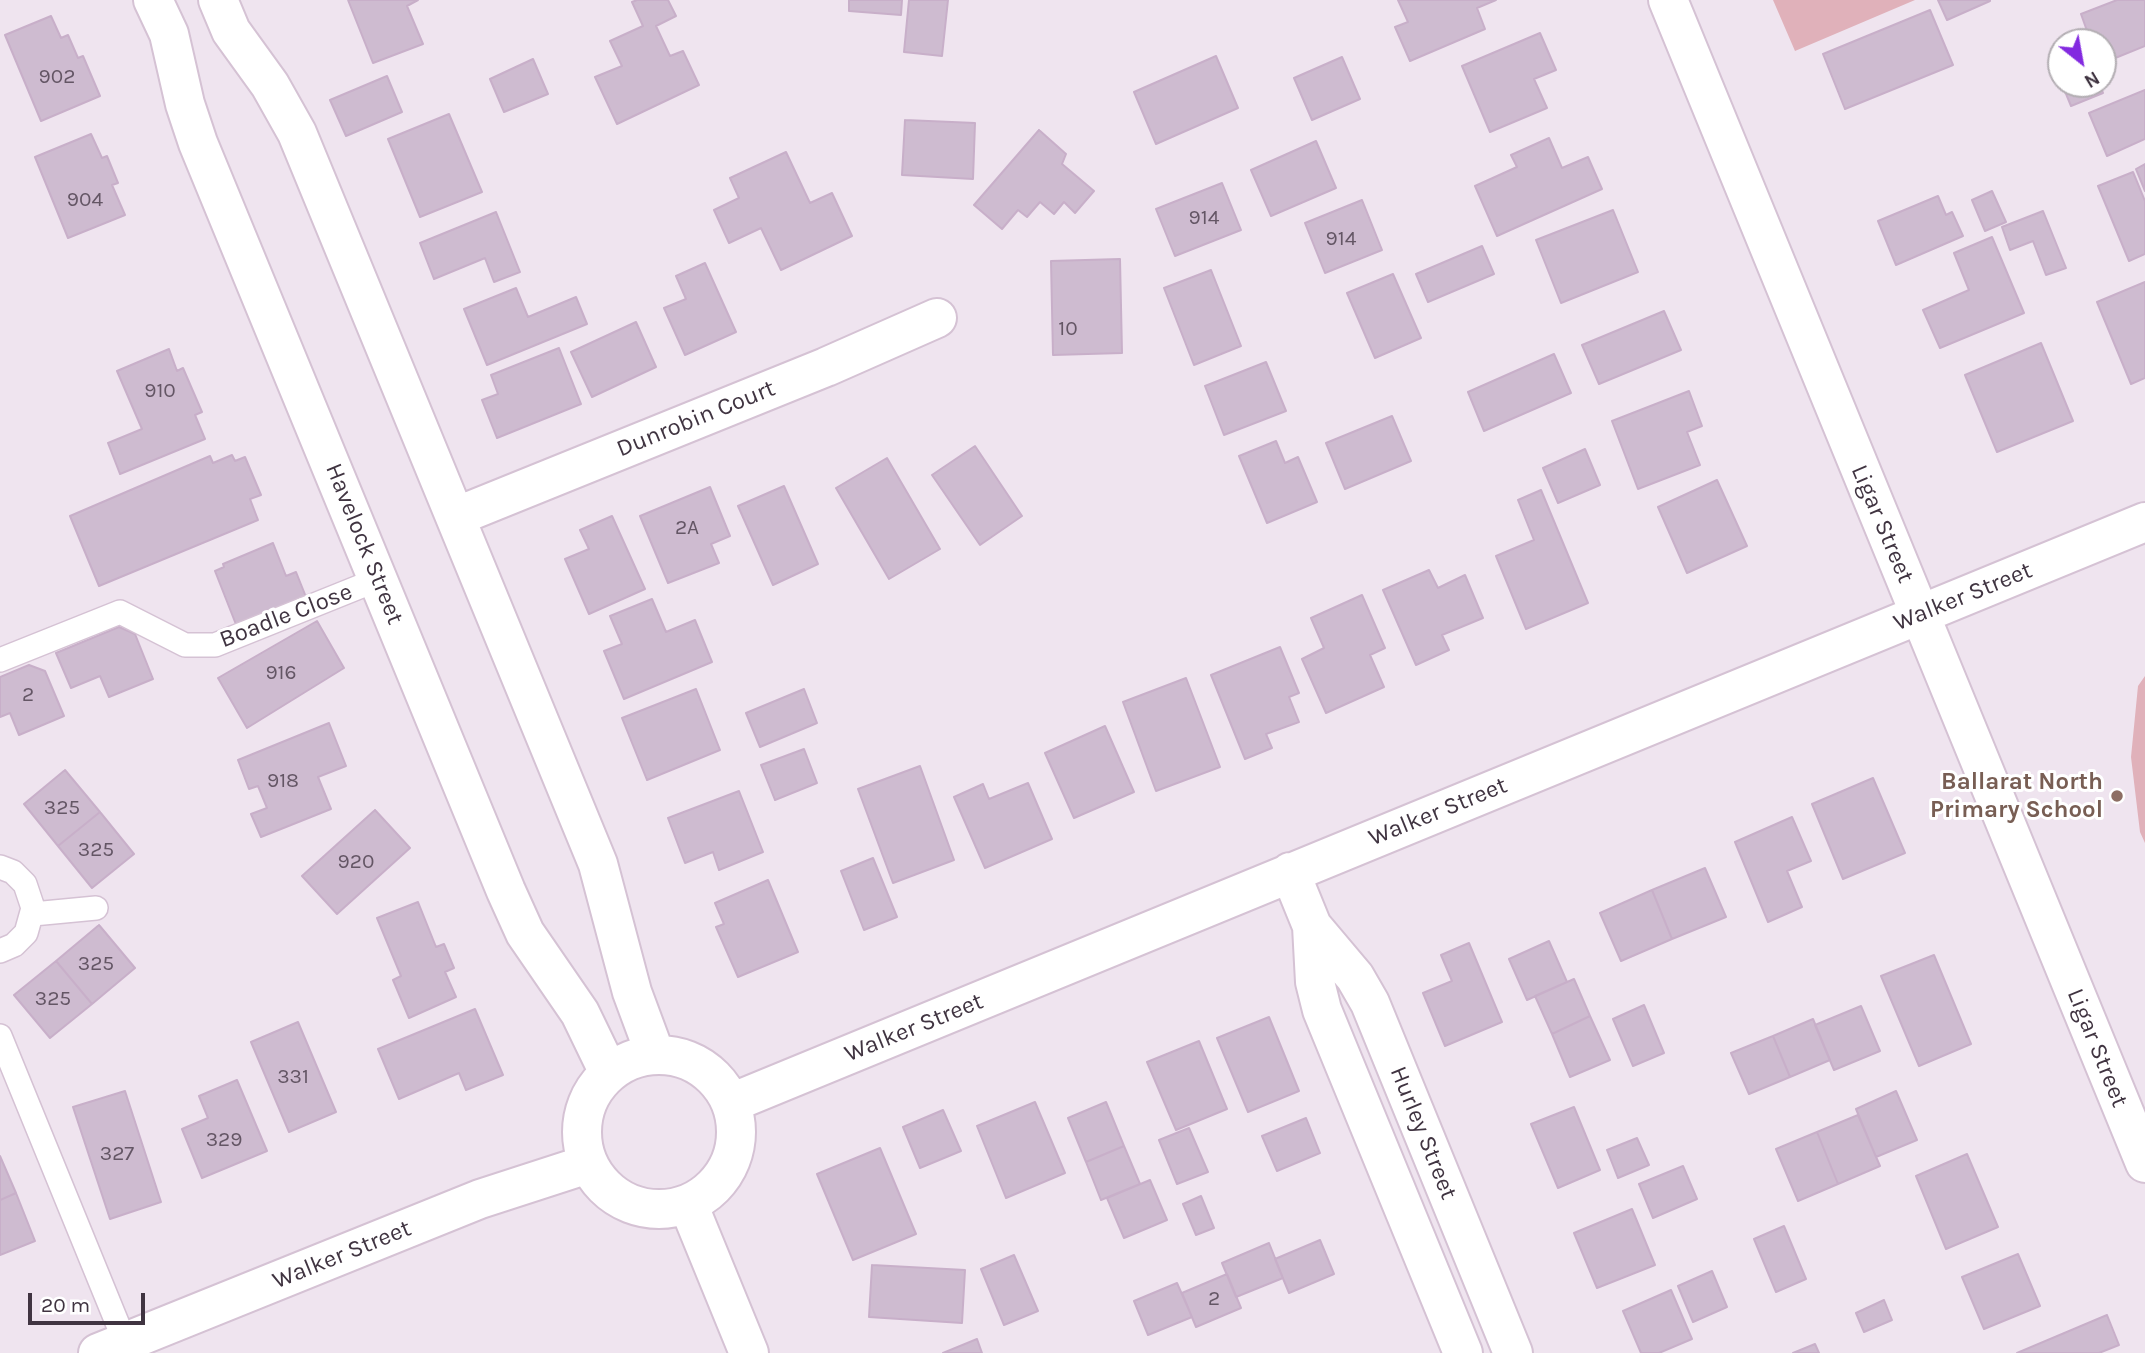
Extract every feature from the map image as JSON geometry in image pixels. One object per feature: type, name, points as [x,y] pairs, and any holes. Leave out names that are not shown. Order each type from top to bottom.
[{"type":"street","name":"Havelock Street","points":[[153,0],[169,34],[185,104],[198,143],[525,933],[580,1013],[609,1073]]},
{"type":"street","points":[[218,0],[231,31],[270,85],[297,133],[598,864],[632,992],[655,1054]]},
{"type":"street","name":"Ligar Street","points":[[1668,0],[2145,1163]]},
{"type":"street","name":"Dunrobin Court","points":[[455,517],[826,367],[936,318]]},
{"type":"street","name":"Walker Street","points":[[731,1103],[2145,522]]},
{"type":"street","name":"Hurley Street","points":[[1290,872],[1312,926],[1355,977],[1370,1003],[1513,1353]]},
{"type":"street","name":"Hurley Street","points":[[1312,926],[1315,982],[1322,1010],[1463,1353]]},
{"type":"street","points":[[655,1054],[679,1056],[701,1067],[719,1082],[731,1103],[735,1151],[725,1173],[709,1192],[688,1204],[665,1210],[641,1208],[619,1199],[601,1184],[588,1164],[582,1140],[583,1115],[593,1092],[609,1073],[631,1060],[655,1054]]},
{"type":"street","name":"Walker Street","points":[[109,1350],[480,1199],[588,1164]]},
{"type":"street","points":[[688,1204],[749,1353]]},
{"type":"lane","name":"Boadle Close","points":[[0,660],[120,612],[184,645],[215,645],[379,579]]},
{"type":"lane","points":[[0,867],[26,884],[32,900],[33,914],[26,933],[14,945],[0,951]]},
{"type":"lane","points":[[33,914],[96,908]]},
{"type":"lane","points":[[0,1036],[109,1350]]},
{"type":"shaded area","points":[[1773,0],[1915,0],[1795,51]]},
{"type":"shaded area","points":[[2145,676],[2145,843],[2140,832],[2131,757],[2138,686]]},
{"type":"building","points":[[348,0],[418,0],[407,6],[423,44],[373,63]]},
{"type":"building","points":[[668,0],[676,16],[656,26],[670,56],[683,51],[699,85],[617,124],[595,77],[622,66],[610,41],[643,26],[632,2]]},
{"type":"building","points":[[849,0],[902,0],[901,15],[849,11]]},
{"type":"building","points":[[909,0],[948,0],[942,56],[904,52]]},
{"type":"building","points":[[1398,0],[1496,0],[1477,8],[1485,29],[1410,61],[1395,27],[1408,22]]},
{"type":"building","points":[[1938,0],[1990,0],[1990,1],[1947,20]]},
{"type":"building","points":[[2117,0],[2145,0],[2145,46],[2117,57],[2117,28],[2086,28],[2081,14]]},
{"type":"building","points":[[1930,10],[1953,65],[1845,109],[1823,54]]},
{"type":"building","points":[[51,16],[61,38],[68,35],[78,58],[83,56],[100,96],[41,121],[5,35]]},
{"type":"building","points":[[1540,33],[1556,70],[1534,79],[1547,108],[1490,132],[1462,66]]},
{"type":"building","points":[[1216,56],[1238,108],[1156,144],[1134,92]]},
{"type":"building","points":[[1342,57],[1360,99],[1312,120],[1294,78]]},
{"type":"building","points":[[533,59],[548,94],[504,112],[490,79]]},
{"type":"building","points":[[387,76],[402,112],[346,136],[330,100]]},
{"type":"building","points":[[2145,90],[2145,139],[2107,156],[2089,113]]},
{"type":"building","points":[[2068,98],[2091,98],[2071,106]]},
{"type":"building","points":[[449,114],[482,192],[420,217],[388,139]]},
{"type":"building","points":[[905,120],[975,123],[973,179],[902,175]]},
{"type":"building","points":[[1039,130],[1066,154],[1062,164],[1094,191],[1075,213],[1064,202],[1054,214],[1040,202],[1027,217],[1018,210],[1002,229],[974,205]]},
{"type":"building","points":[[91,134],[102,158],[107,156],[118,183],[112,185],[125,215],[68,238],[35,157]]},
{"type":"building","points":[[1549,138],[1562,168],[1588,157],[1602,189],[1497,236],[1475,186],[1517,167],[1511,155]]},
{"type":"building","points":[[1316,141],[1336,188],[1271,216],[1251,170]]},
{"type":"building","points":[[786,152],[810,203],[832,193],[852,236],[781,270],[761,228],[729,243],[714,210],[739,198],[730,178]]},
{"type":"building","points":[[2145,164],[2145,191],[2136,169]]},
{"type":"building","points":[[2133,172],[2145,201],[2145,254],[2129,261],[2098,186]]},
{"type":"building","points":[[1222,183],[1241,230],[1175,256],[1156,209]]},
{"type":"building","points":[[1992,191],[2006,222],[1985,231],[1972,200]]},
{"type":"building","points":[[1938,196],[1946,215],[1952,212],[1963,236],[1896,265],[1878,221]]},
{"type":"building","points":[[1362,200],[1382,250],[1325,273],[1305,223]]},
{"type":"building","points":[[1613,210],[1638,272],[1561,303],[1536,240]]},
{"type":"building","points":[[2043,211],[2066,268],[2046,275],[2033,241],[2010,250],[2002,227]]},
{"type":"building","points":[[496,212],[520,272],[494,282],[485,258],[434,279],[420,243]]},
{"type":"building","points":[[1992,237],[2024,313],[1940,348],[1923,310],[1969,290],[1954,253]]},
{"type":"building","points":[[1482,246],[1494,274],[1428,302],[1416,274]]},
{"type":"building","points":[[1120,259],[1122,353],[1053,355],[1051,261]]},
{"type":"building","points":[[705,263],[736,332],[685,355],[664,308],[686,299],[676,276]]},
{"type":"building","points":[[1211,270],[1241,346],[1194,365],[1164,288]]},
{"type":"building","points":[[1393,274],[1421,338],[1375,358],[1347,293]]},
{"type":"building","points":[[2145,282],[2145,378],[2131,384],[2097,302]]},
{"type":"building","points":[[516,288],[528,317],[576,297],[587,324],[487,365],[464,309]]},
{"type":"building","points":[[1664,311],[1681,350],[1599,384],[1582,345]]},
{"type":"building","points":[[636,322],[656,367],[592,397],[571,352]]},
{"type":"building","points":[[2041,343],[2073,421],[1997,452],[1965,375]]},
{"type":"building","points":[[559,348],[581,404],[497,438],[482,400],[498,394],[491,375]]},
{"type":"building","points":[[169,349],[177,371],[183,368],[202,412],[195,415],[205,439],[120,474],[108,443],[142,429],[117,371]]},
{"type":"building","points":[[1554,354],[1571,393],[1484,431],[1468,392]]},
{"type":"building","points":[[1266,362],[1286,411],[1224,435],[1205,386]]},
{"type":"building","points":[[1689,391],[1702,426],[1687,432],[1700,465],[1638,489],[1612,421]]},
{"type":"building","points":[[1392,416],[1411,461],[1345,489],[1326,443]]},
{"type":"building","points":[[1276,441],[1285,463],[1298,457],[1317,502],[1267,523],[1239,456]]},
{"type":"building","points":[[975,446],[1022,516],[980,545],[932,475]]},
{"type":"building","points":[[1585,449],[1600,485],[1558,503],[1543,468]]},
{"type":"building","points":[[232,455],[235,461],[245,457],[261,495],[250,499],[258,520],[99,586],[70,516],[210,456],[213,463]]},
{"type":"building","points":[[887,458],[940,549],[889,579],[836,488]]},
{"type":"building","points":[[1717,480],[1747,546],[1687,573],[1658,507]]},
{"type":"building","points":[[784,486],[818,564],[773,585],[738,506]]},
{"type":"building","points":[[710,487],[730,536],[711,544],[719,563],[668,583],[640,516]]},
{"type":"building","points":[[1541,490],[1588,603],[1526,629],[1496,556],[1534,540],[1518,500]]},
{"type":"building","points":[[612,516],[645,589],[589,614],[565,559],[589,549],[580,530]]},
{"type":"building","points":[[273,543],[286,576],[296,572],[308,602],[237,627],[215,571],[224,567],[223,564]]},
{"type":"building","points":[[1429,570],[1438,588],[1465,575],[1483,618],[1442,635],[1449,650],[1416,665],[1383,590]]},
{"type":"building","points":[[1362,595],[1385,648],[1370,655],[1384,687],[1326,713],[1302,659],[1324,648],[1311,618]]},
{"type":"building","points":[[652,599],[666,632],[695,620],[712,662],[624,699],[604,651],[622,644],[610,616]]},
{"type":"building","points":[[317,621],[344,668],[247,728],[218,678]]},
{"type":"building","points":[[119,627],[135,634],[153,679],[109,697],[100,676],[71,688],[56,653]]},
{"type":"building","points":[[1280,647],[1299,693],[1289,697],[1299,722],[1266,734],[1272,748],[1245,759],[1211,675]]},
{"type":"building","points":[[29,665],[45,671],[64,716],[19,735],[10,713],[0,717],[0,677]]},
{"type":"building","points":[[1186,678],[1220,767],[1156,791],[1123,702]]},
{"type":"building","points":[[696,689],[720,750],[647,780],[622,718]]},
{"type":"building","points":[[804,689],[817,723],[760,747],[746,713]]},
{"type":"building","points":[[329,723],[346,766],[318,777],[331,809],[261,837],[251,814],[267,808],[258,786],[249,789],[238,760]]},
{"type":"building","points":[[1105,726],[1134,792],[1074,818],[1045,753]]},
{"type":"building","points":[[804,749],[817,783],[775,800],[761,765]]},
{"type":"building","points":[[920,766],[954,860],[893,883],[858,789]]},
{"type":"building","points":[[65,770],[100,812],[58,846],[24,804]]},
{"type":"building","points":[[1873,778],[1905,853],[1843,879],[1812,804]]},
{"type":"building","points":[[1028,783],[1052,839],[985,868],[954,797],[983,784],[989,799]]},
{"type":"building","points":[[739,791],[763,852],[719,870],[713,852],[685,863],[668,818]]},
{"type":"building","points":[[375,810],[410,848],[337,914],[302,876]]},
{"type":"building","points":[[100,812],[134,854],[92,888],[58,846]]},
{"type":"building","points":[[1792,817],[1811,861],[1787,871],[1802,907],[1768,922],[1735,842]]},
{"type":"building","points":[[873,858],[897,917],[864,930],[841,871]]},
{"type":"building","points":[[1705,868],[1726,917],[1672,939],[1652,890]]},
{"type":"building","points":[[768,880],[798,952],[738,977],[716,927],[724,924],[715,903]]},
{"type":"building","points":[[1652,890],[1672,939],[1621,961],[1600,913]]},
{"type":"building","points":[[418,902],[436,947],[444,944],[454,968],[445,972],[456,997],[409,1018],[393,980],[401,976],[377,918]]},
{"type":"building","points":[[99,925],[135,968],[92,1004],[56,961]]},
{"type":"building","points":[[1549,941],[1567,982],[1527,1000],[1509,959]]},
{"type":"building","points":[[1469,943],[1502,1022],[1445,1046],[1423,993],[1452,981],[1441,955]]},
{"type":"building","points":[[1934,955],[1971,1044],[1919,1066],[1881,976]]},
{"type":"building","points":[[56,961],[92,1004],[50,1038],[14,995]]},
{"type":"building","points":[[1574,979],[1590,1016],[1552,1034],[1535,996]]},
{"type":"building","points":[[1644,1005],[1664,1053],[1633,1066],[1613,1019]]},
{"type":"building","points":[[1861,1006],[1880,1051],[1834,1070],[1815,1025]]},
{"type":"building","points":[[475,1009],[503,1075],[466,1090],[459,1073],[399,1099],[378,1049]]},
{"type":"building","points":[[1590,1016],[1610,1060],[1570,1077],[1552,1034]]},
{"type":"building","points":[[1269,1017],[1299,1091],[1248,1112],[1217,1038]]},
{"type":"building","points":[[1813,1019],[1830,1060],[1790,1077],[1773,1036]]},
{"type":"building","points":[[298,1022],[336,1112],[289,1132],[251,1042]]},
{"type":"building","points":[[1773,1036],[1790,1077],[1749,1094],[1731,1053]]},
{"type":"building","points":[[1199,1041],[1227,1109],[1176,1130],[1147,1062]]},
{"type":"building","points":[[237,1080],[267,1151],[202,1178],[182,1129],[208,1118],[199,1096]]},
{"type":"building","points":[[125,1091],[161,1202],[110,1219],[73,1107]]},
{"type":"building","points":[[1896,1091],[1917,1140],[1876,1157],[1856,1109]]},
{"type":"building","points":[[1035,1102],[1065,1173],[1006,1198],[977,1126]]},
{"type":"building","points":[[1106,1102],[1124,1146],[1086,1162],[1068,1118]]},
{"type":"building","points":[[1574,1107],[1600,1170],[1558,1188],[1531,1124]]},
{"type":"building","points":[[943,1110],[961,1151],[920,1168],[903,1127]]},
{"type":"building","points":[[1858,1115],[1880,1166],[1838,1184],[1817,1132]]},
{"type":"building","points":[[1306,1118],[1320,1153],[1277,1171],[1262,1136]]},
{"type":"building","points":[[1189,1128],[1208,1172],[1177,1184],[1159,1140]]},
{"type":"building","points":[[1817,1132],[1838,1184],[1798,1201],[1776,1149]]},
{"type":"building","points":[[1637,1138],[1649,1165],[1618,1178],[1607,1150]]},
{"type":"building","points":[[1124,1146],[1140,1184],[1101,1200],[1086,1162]]},
{"type":"building","points":[[880,1148],[916,1234],[853,1260],[817,1174]]},
{"type":"building","points":[[1967,1154],[1998,1227],[1946,1249],[1916,1176]]},
{"type":"building","points":[[0,1156],[16,1193],[0,1200]]},
{"type":"building","points":[[1683,1166],[1697,1199],[1653,1218],[1639,1184]]},
{"type":"building","points":[[1150,1180],[1167,1220],[1124,1238],[1107,1198]]},
{"type":"building","points":[[16,1193],[35,1241],[0,1255],[0,1200]]},
{"type":"building","points":[[1201,1196],[1214,1228],[1196,1235],[1183,1204]]},
{"type":"building","points":[[1632,1209],[1655,1265],[1597,1288],[1574,1233]]},
{"type":"building","points":[[1784,1226],[1806,1279],[1776,1292],[1754,1239]]},
{"type":"building","points":[[1320,1240],[1334,1274],[1289,1293],[1275,1259]]},
{"type":"building","points":[[1269,1243],[1283,1278],[1236,1297],[1222,1263]]},
{"type":"building","points":[[2018,1254],[2040,1306],[1984,1329],[1962,1277]]},
{"type":"building","points":[[1014,1255],[1038,1311],[1004,1325],[981,1269]]},
{"type":"building","points":[[872,1265],[965,1270],[962,1323],[869,1317]]},
{"type":"building","points":[[1712,1271],[1727,1307],[1693,1322],[1678,1286]]},
{"type":"building","points":[[1227,1274],[1241,1308],[1196,1327],[1182,1293]]},
{"type":"building","points":[[1177,1283],[1192,1317],[1148,1335],[1134,1301]]},
{"type":"building","points":[[1671,1290],[1692,1339],[1659,1353],[1641,1353],[1623,1311]]},
{"type":"building","points":[[1884,1300],[1892,1320],[1864,1332],[1856,1313]]},
{"type":"building","points":[[2107,1315],[2119,1345],[2099,1353],[2017,1353]]},
{"type":"building","points":[[977,1339],[982,1353],[943,1353]]},
{"type":"building","points":[[1815,1344],[1819,1353],[1793,1353]]},
{"type":"place","name":"Ballarat North Primary School","points":[[2117,796]]}]
